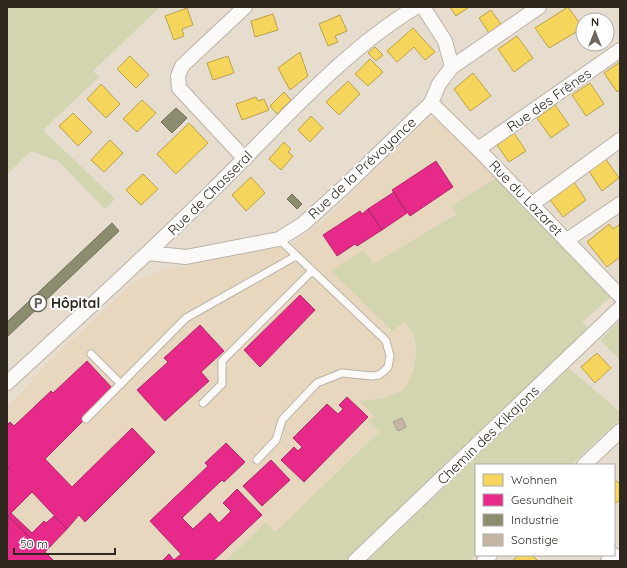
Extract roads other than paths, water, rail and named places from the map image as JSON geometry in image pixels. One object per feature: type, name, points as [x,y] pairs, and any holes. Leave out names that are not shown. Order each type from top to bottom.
[{"type":"street","points":[[244,159],[179,88],[178,76],[182,66],[245,7]]},
{"type":"street","name":"Rue de Chasseral","points":[[7,383],[148,253],[348,56],[390,23],[416,7]]},
{"type":"street","points":[[423,7],[445,41],[452,67]]},
{"type":"street","name":"Rue de la Prévoyance","points":[[148,253],[186,257],[279,239],[303,224],[344,187],[431,103],[439,84],[452,67],[540,7]]},
{"type":"street","name":"Rue des Frênes","points":[[478,149],[620,50]]},
{"type":"street","name":"Rue du Lazaret","points":[[431,103],[532,204],[620,296]]},
{"type":"street","points":[[532,204],[620,140]]},
{"type":"street","points":[[567,240],[620,204]]},
{"type":"street","name":"Chemin des Kikajons","points":[[355,561],[620,308]]},
{"type":"street","points":[[585,464],[620,431]]},
{"type":"lane","points":[[257,460],[276,440],[282,420],[317,383],[342,373],[372,376],[379,375],[388,367],[390,361],[386,341],[279,239]]},
{"type":"lane","points":[[86,419],[186,318],[296,256]]},
{"type":"lane","points":[[203,403],[222,384],[222,361],[312,271]]},
{"type":"lane","points":[[91,354],[121,384]]},
{"type":"place","name":"Hôpital","points":[[38,303]]}]
